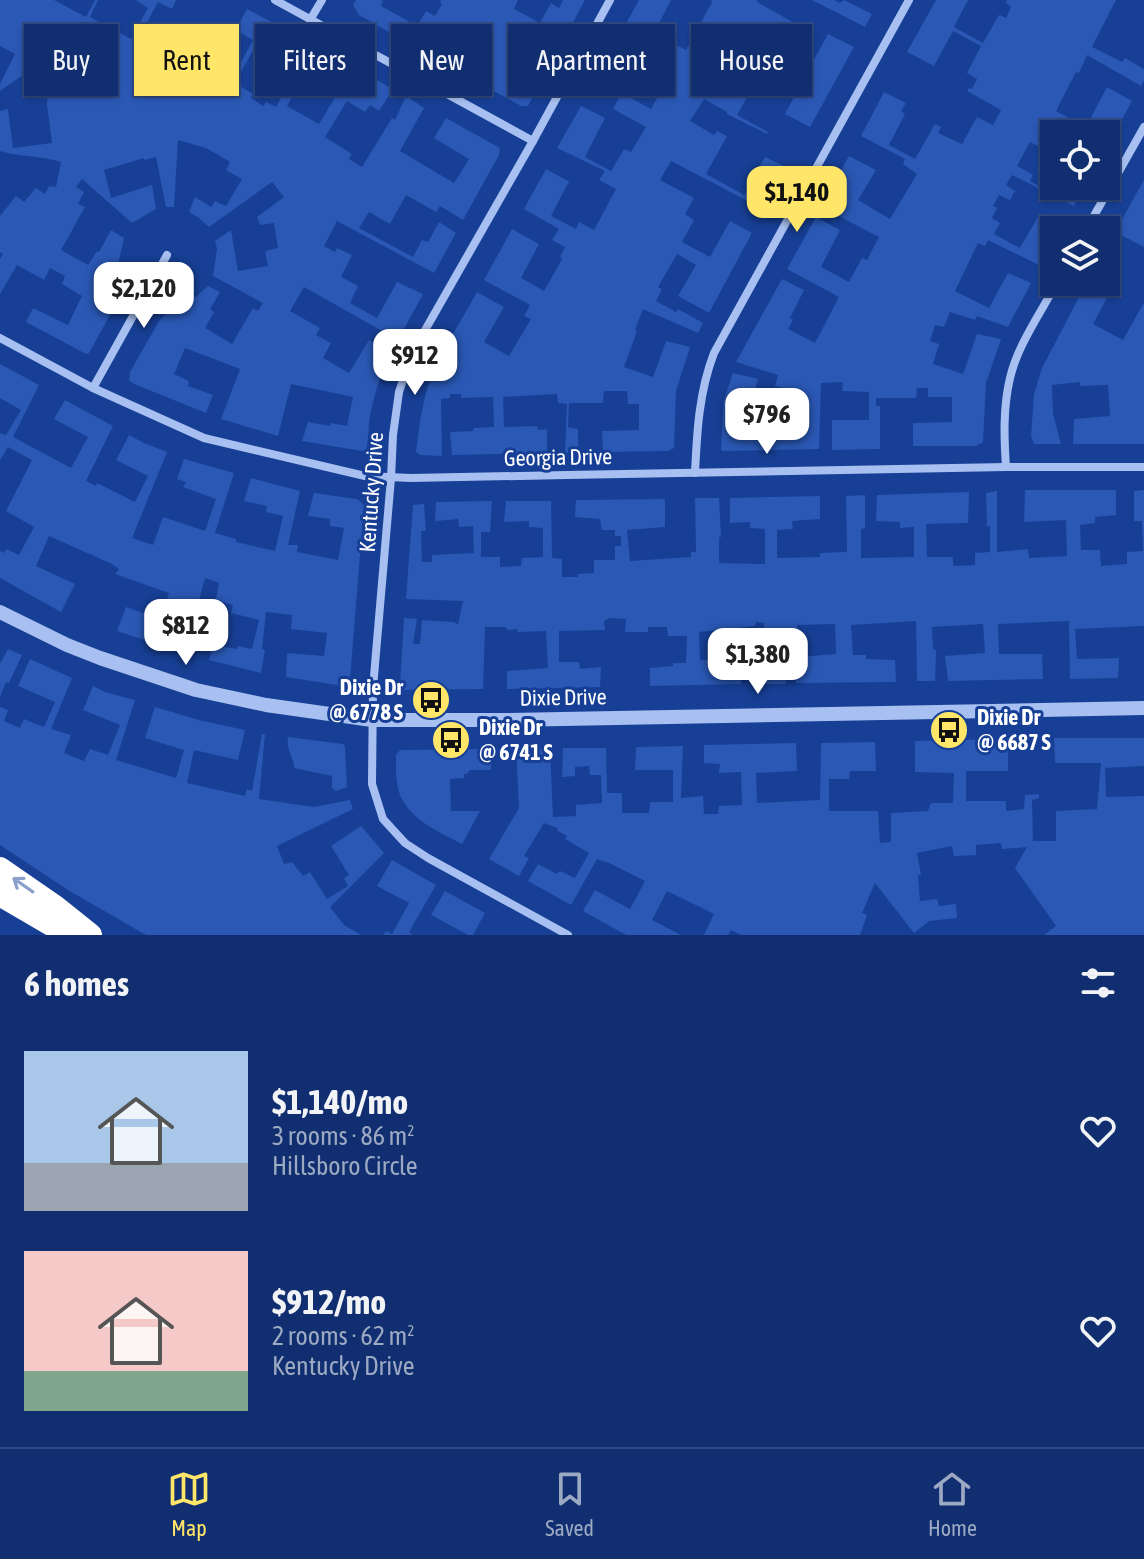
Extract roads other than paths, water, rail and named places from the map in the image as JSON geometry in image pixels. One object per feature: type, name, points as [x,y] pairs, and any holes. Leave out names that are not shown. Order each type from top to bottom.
[{"type":"highway","points":[[0,869],[90,935]]},
{"type":"highway","points":[[0,894],[70,935]]},
{"type":"street","points":[[275,0],[533,141]]},
{"type":"street","points":[[310,20],[322,0]]},
{"type":"street","name":"Kentucky Drive","points":[[568,935],[428,858],[405,843],[393,830],[383,819],[372,784],[372,720],[395,415],[406,369],[412,353],[610,0]]},
{"type":"street","points":[[695,473],[699,408],[706,372],[714,353],[909,0]]},
{"type":"street","points":[[1094,216],[1144,127]]},
{"type":"street","points":[[93,388],[167,255]]},
{"type":"street","points":[[1006,467],[1004,413],[1010,376],[1022,345],[1049,296]]},
{"type":"street","name":"Georgia Drive","points":[[0,338],[93,388],[204,438],[365,476],[1144,467]]},
{"type":"street","name":"Dixie Drive","points":[[0,612],[100,658],[196,690],[266,705],[372,720],[1144,708]]},
{"type":"place","name":"Dixie Dr @ 6778 S","points":[[431,700]]},
{"type":"place","name":"Dixie Dr @ 6687 S","points":[[949,730]]},
{"type":"place","name":"Dixie Dr @ 6741 S","points":[[451,740]]}]
